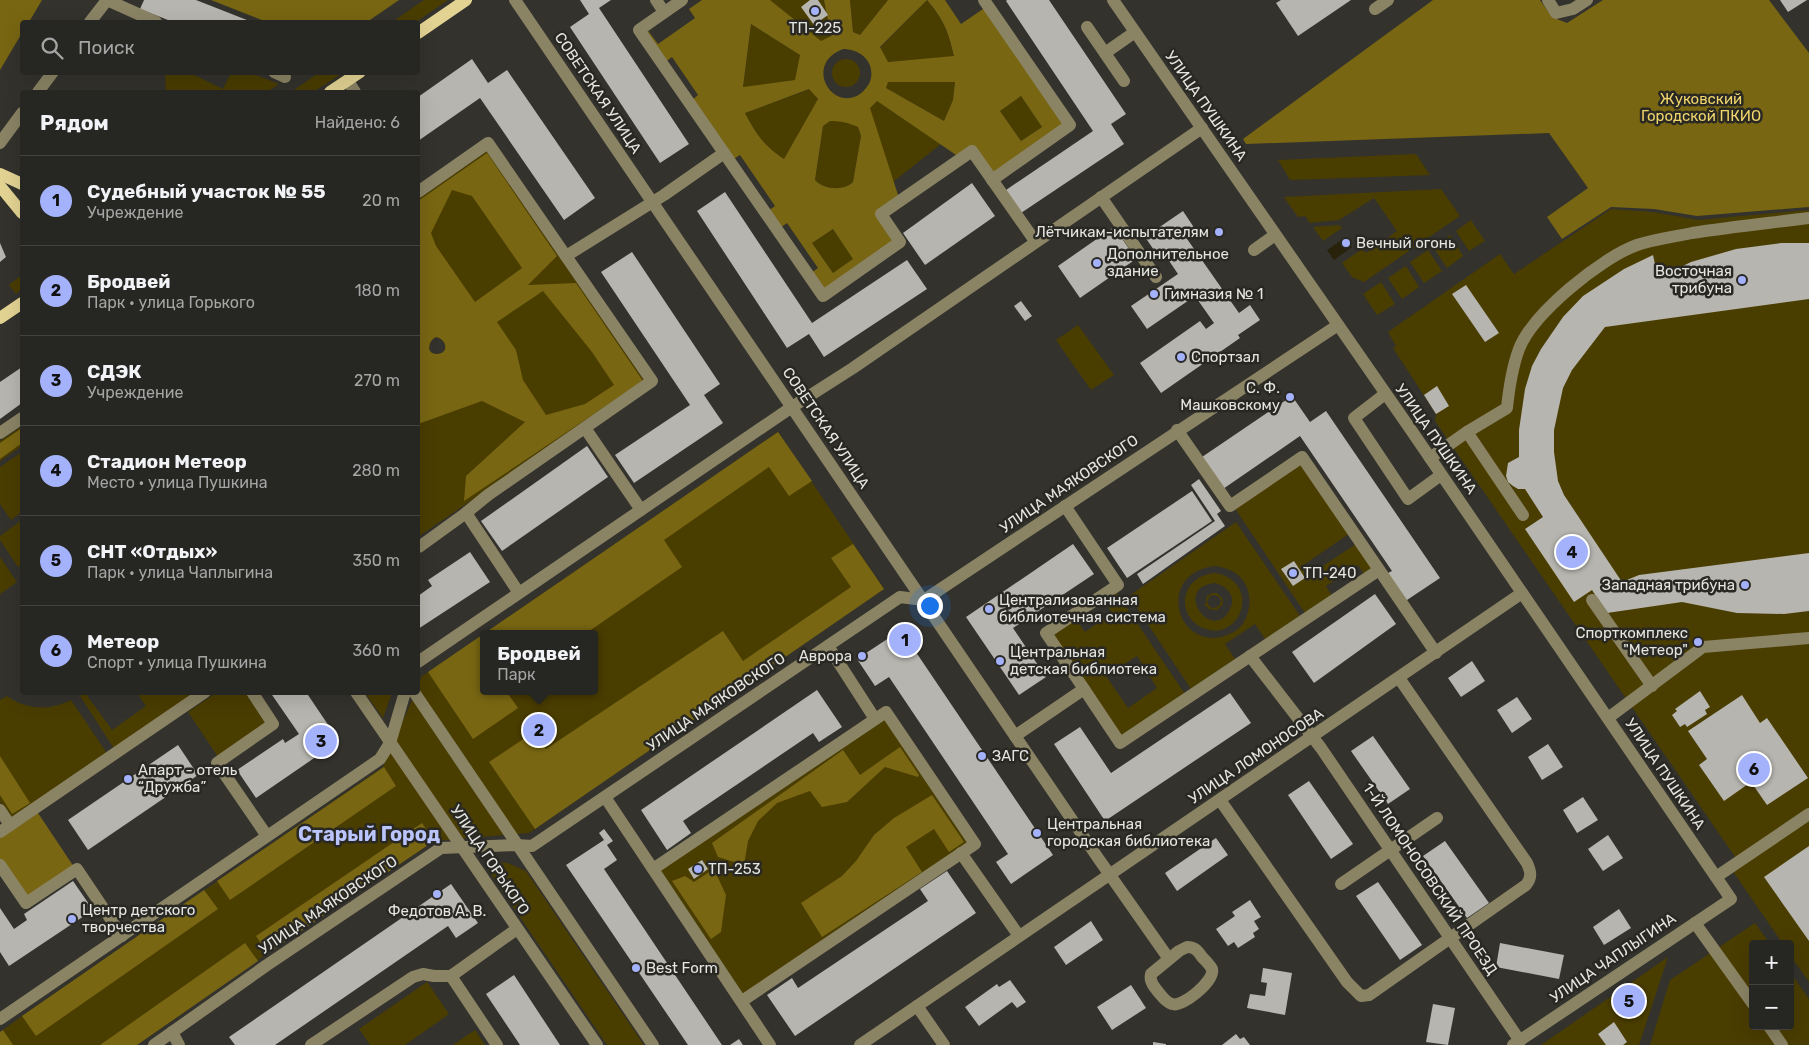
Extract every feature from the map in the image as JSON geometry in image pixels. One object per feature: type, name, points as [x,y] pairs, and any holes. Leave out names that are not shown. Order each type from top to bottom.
[{"type":"main road","points":[[420,32],[466,0]]},
{"type":"main road","points":[[333,90],[356,75]]},
{"type":"main road","points":[[0,174],[20,183]]},
{"type":"main road","points":[[0,186],[20,211]]},
{"type":"main road","points":[[0,318],[20,304]]},
{"type":"street","points":[[92,20],[107,0],[152,20]]},
{"type":"street","name":"СОВЕТСКАЯ УЛИЦА","points":[[515,0],[1015,736],[1169,959]]},
{"type":"street","points":[[656,0],[664,12]]},
{"type":"street","points":[[682,0],[639,30],[823,296],[900,242],[881,214],[972,151],[1035,242]]},
{"type":"street","points":[[984,0],[1070,125],[992,180]]},
{"type":"street","name":"УЛИЦА ПУШКИНА","points":[[1113,0],[1430,458],[1731,899]]},
{"type":"street","points":[[1375,9],[1388,0]]},
{"type":"street","points":[[1548,0],[1556,13],[1573,9],[1587,0]]},
{"type":"street","points":[[1087,27],[1124,81]]},
{"type":"street","points":[[1105,53],[1136,32]]},
{"type":"street","points":[[44,90],[52,75]]},
{"type":"street","points":[[348,81],[355,90]]},
{"type":"street","points":[[0,142],[20,116]]},
{"type":"street","points":[[420,661],[792,407],[853,368],[1202,128]]},
{"type":"street","points":[[420,188],[488,143],[652,381],[488,495],[420,546]]},
{"type":"street","points":[[566,256],[652,202],[724,153]]},
{"type":"street","points":[[1101,196],[1156,277]]},
{"type":"street","points":[[1430,458],[1467,432],[1507,408],[1510,378],[1519,348],[1529,332],[1555,301],[1603,263],[1635,246],[1667,237],[1809,218]]},
{"type":"street","points":[[1254,250],[1275,235]]},
{"type":"street","name":"УЛИЦА МАЯКОВСКОГО","points":[[154,1045],[267,965],[441,848],[461,846],[532,846],[900,598],[924,600],[1177,430],[1338,325]]},
{"type":"street","points":[[1385,394],[1354,418],[1408,499],[1441,475]]},
{"type":"street","points":[[0,433],[20,419]]},
{"type":"street","points":[[585,428],[641,510]]},
{"type":"street","points":[[1177,430],[1230,506],[1302,457],[1436,653]]},
{"type":"street","points":[[1467,432],[1523,515]]},
{"type":"street","points":[[1065,506],[1118,585],[1046,634],[1120,743],[1379,570]]},
{"type":"street","points":[[466,513],[519,593]]},
{"type":"street","name":"УЛИЦА ЛОМОНОСОВА","points":[[860,1045],[1522,593]]},
{"type":"street","points":[[1592,600],[1652,686]]},
{"type":"street","points":[[1608,718],[1703,646],[1809,638]]},
{"type":"street","points":[[828,646],[875,719]]},
{"type":"street","name":"1-Й ЛОМОНОСОВСКИЙ ПРОЕЗД","points":[[1250,656],[1313,737],[1391,850],[1451,938],[1517,1043]]},
{"type":"street","points":[[1220,800],[1347,982],[1361,996],[1369,995],[1526,885],[1532,873],[1527,863],[1399,678]]},
{"type":"street","points":[[1015,736],[1084,689]]},
{"type":"street","points":[[0,810],[5,828],[201,695]]},
{"type":"street","points":[[254,695],[274,724],[217,763],[267,836]]},
{"type":"street","name":"УЛИЦА ГОРЬКОГО","points":[[358,695],[597,1045]]},
{"type":"street","points":[[0,1019],[380,759],[390,743],[404,695]]},
{"type":"street","name":"УЛИЦА ГОРЬКОГО","points":[[416,695],[653,1045]]},
{"type":"street","points":[[654,869],[886,712],[975,844],[742,1001]]},
{"type":"street","points":[[605,797],[770,1045]]},
{"type":"street","points":[[1716,877],[1809,814]]},
{"type":"street","points":[[1341,884],[1437,818]]},
{"type":"street","points":[[961,854],[1019,936]]},
{"type":"street","points":[[0,865],[26,903],[77,869],[122,936]]},
{"type":"street","name":"УЛИЦА ЧАПЛЫГИНА","points":[[1517,1043],[1731,899]]},
{"type":"street","points":[[1695,923],[1749,998]]},
{"type":"street","points":[[311,1045],[413,977],[423,974],[451,976],[517,929]]},
{"type":"street","points":[[1189,947],[1197,950],[1212,968],[1209,982],[1177,1005],[1166,1001],[1150,978],[1151,974],[1169,959],[1179,951],[1189,947]]},
{"type":"street","points":[[451,976],[497,1045]]},
{"type":"street","points":[[917,1006],[944,1045]]},
{"type":"street","points":[[1772,1030],[1782,1045]]},
{"type":"street","points":[[172,1032],[180,1045]]},
{"type":"shaded area","points":[[424,0],[448,0],[419,20],[395,20]]},
{"type":"shaded area","points":[[770,0],[824,0],[831,36],[821,42]]},
{"type":"shaded area","points":[[850,0],[888,0],[860,35],[853,32]]},
{"type":"shaded area","points":[[927,0],[945,27],[954,57],[887,62],[880,48]]},
{"type":"shaded area","points":[[751,24],[800,55],[796,80],[743,88]]},
{"type":"shaded area","points":[[846,59],[856,63],[860,73],[856,83],[846,87],[836,83],[832,73],[836,63]]},
{"type":"shaded area","points":[[165,75],[194,75],[223,89],[230,75],[256,75],[279,84],[270,90],[166,90]]},
{"type":"shaded area","points":[[316,75],[340,75],[316,90],[294,90]]},
{"type":"shaded area","points":[[888,81],[955,82],[953,100],[944,121],[886,88]]},
{"type":"shaded area","points":[[810,89],[818,100],[784,159],[761,139],[745,113]]},
{"type":"shaded area","points":[[1021,96],[1042,127],[1021,141],[1000,111]]},
{"type":"shaded area","points":[[877,101],[941,144],[893,182],[869,108]]},
{"type":"shaded area","points":[[830,121],[851,123],[858,127],[861,137],[853,182],[845,187],[823,186],[815,180],[823,126]]},
{"type":"shaded area","points":[[487,151],[645,381],[420,536],[420,198]],"holes":[[[436,337],[445,344],[443,352],[436,354],[430,351],[430,343]]]},
{"type":"shaded area","points":[[1416,154],[1430,175],[1290,180],[1278,160]]},
{"type":"shaded area","points":[[1441,189],[1460,216],[1364,282],[1352,277],[1342,263],[1362,249],[1366,253],[1397,231],[1374,198],[1339,220],[1310,223],[1305,216],[1298,217],[1284,197]]},
{"type":"shaded area","name":"Спорткомплекс \"Метеор\"","points":[[1611,209],[1653,212],[1698,220],[1809,210],[1809,982],[1794,961],[1794,940],[1780,940],[1732,870],[1740,864],[1435,421],[1436,414],[1393,348],[1396,346],[1388,332],[1500,254],[1514,274]]},
{"type":"shaded area","points":[[1471,220],[1485,241],[1469,251],[1456,231]]},
{"type":"shaded area","points":[[1339,225],[1342,228],[1323,241],[1313,227]]},
{"type":"shaded area","points":[[833,229],[854,259],[833,273],[812,243]]},
{"type":"shaded area","points":[[1450,235],[1463,256],[1447,268],[1433,247]]},
{"type":"shaded area","points":[[1346,237],[1352,247],[1334,260],[1327,250]]},
{"type":"shaded area","points":[[1428,250],[1442,271],[1424,283],[1410,262]]},
{"type":"shaded area","points":[[1406,266],[1419,287],[1402,299],[1388,278]]},
{"type":"shaded area","points":[[20,277],[20,291],[16,294],[9,285]]},
{"type":"shaded area","points":[[1381,282],[1395,304],[1377,315],[1363,294]]},
{"type":"shaded area","points":[[1078,325],[1114,375],[1091,390],[1056,340]]},
{"type":"shaded area","points":[[20,427],[20,447],[0,461],[0,441]]},
{"type":"shaded area","points":[[778,432],[884,589],[529,833],[434,841],[268,953],[137,1045],[0,1045],[0,1032],[22,1016],[383,767],[414,695],[420,695],[421,677],[480,637],[480,695],[598,695],[598,630],[489,630]]},
{"type":"shaded area","points":[[20,453],[20,513],[11,520],[0,504],[0,467]]},
{"type":"shaded area","points":[[1301,463],[1349,534],[1302,566],[1309,575],[1356,544],[1372,568],[1364,574],[1358,565],[1326,586],[1332,596],[1305,613],[1234,507]]},
{"type":"shaded area","points":[[20,521],[20,566],[18,567],[0,540],[0,536]]},
{"type":"shaded area","points":[[1236,522],[1300,616],[1265,639],[1255,624],[1225,644],[1235,659],[1191,689],[1129,596]],"holes":[[[1216,566],[1235,573],[1244,582],[1249,595],[1249,608],[1245,620],[1235,631],[1221,637],[1205,637],[1192,630],[1183,620],[1179,607],[1179,593],[1186,580],[1198,571]]]},
{"type":"shaded area","points":[[0,557],[17,582],[0,594]]},
{"type":"shaded area","points":[[1216,573],[1230,579],[1239,588],[1242,599],[1241,610],[1236,620],[1227,628],[1216,631],[1197,625],[1187,612],[1185,601],[1188,589],[1192,584],[1197,579]],"holes":[[[1215,583],[1230,593],[1232,605],[1223,618],[1214,621],[1206,618],[1200,611],[1196,602],[1196,594],[1202,587]]]},
{"type":"shaded area","points":[[1116,592],[1185,694],[1121,738],[1051,635],[1075,619],[1085,632],[1112,613],[1104,600]],"holes":[[[1137,656],[1157,688],[1128,708],[1106,676]]]},
{"type":"shaded area","points":[[1217,593],[1222,598],[1223,604],[1217,610],[1209,609],[1205,605],[1207,596]],"holes":[[[1210,596],[1219,597],[1221,601],[1219,606],[1210,607],[1207,602]]]},
{"type":"shaded area","points":[[87,695],[112,730],[146,706],[138,695],[195,695],[115,750],[80,696]]},
{"type":"shaded area","points":[[213,695],[246,695],[267,724],[218,757],[188,712]]},
{"type":"shaded area","points":[[366,695],[391,695],[383,718]]},
{"type":"shaded area","points":[[7,696],[22,704],[38,707],[55,706],[71,700],[108,755],[12,819],[0,802],[0,700]]},
{"type":"shaded area","points":[[886,716],[971,843],[743,996],[658,870]]},
{"type":"shaded area","points":[[492,862],[508,863],[526,871],[644,1045],[607,1045],[488,870]]},
{"type":"shaded area","points":[[1755,923],[1767,940],[1749,940],[1749,1030],[1794,1030],[1794,978],[1809,999],[1809,1045],[1650,1045],[1670,980]]},
{"type":"shaded area","points":[[1668,957],[1639,1045],[1541,1045]]},
{"type":"shaded area","points":[[427,982],[449,1014],[405,1045],[370,1045],[359,1029]]},
{"type":"shaded area","points":[[475,1030],[485,1045],[453,1045]]},
{"type":"green space","points":[[0,0],[42,0],[30,20],[20,20],[20,36],[0,70]]},
{"type":"green space","points":[[211,0],[399,0],[370,20],[262,20]]},
{"type":"green space","points":[[702,0],[770,0],[821,41],[831,36],[824,0],[850,0],[853,32],[860,35],[888,0],[927,0],[945,0],[961,24],[986,7],[1067,125],[992,176],[973,148],[959,157],[877,101],[870,108],[899,198],[877,213],[897,242],[824,292],[811,273],[818,268],[787,223],[780,228],[768,211],[775,206],[740,155],[732,160],[691,101],[698,95],[672,57],[664,63],[642,30],[646,28],[658,44],[695,18],[689,9]],"holes":[[[927,0],[945,26],[954,56],[888,62],[880,47]],[[751,24],[800,55],[795,80],[743,87]],[[843,49],[855,51],[868,61],[871,72],[870,80],[867,87],[860,94],[850,98],[840,97],[832,92],[826,84],[823,75],[825,65],[831,56]],[[888,82],[955,82],[953,100],[944,121],[886,88]],[[809,89],[818,99],[784,159],[766,144],[745,113]],[[1021,96],[1042,127],[1021,141],[1000,111]],[[830,121],[834,121],[858,127],[861,136],[853,182],[845,187],[834,188],[823,186],[815,180],[823,126]],[[833,229],[853,259],[833,273],[812,243]]]},
{"type":"green space","name":"Жуковский Городской ПКИО","points":[[1433,0],[1540,0],[1552,17],[1567,23],[1603,0],[1769,0],[1809,53],[1809,207],[1697,216],[1654,209],[1611,207],[1562,239],[1547,217],[1588,188],[1549,133],[1246,144],[1243,139]]},
{"type":"green space","points":[[487,153],[557,256],[528,285],[576,283],[643,381],[464,501],[466,476],[525,422],[482,401],[420,423],[420,200]],"holes":[[[452,190],[472,196],[522,268],[475,302],[436,246],[431,233]],[[543,291],[592,352],[614,385],[585,404],[546,415],[523,380],[516,350],[497,322]],[[436,337],[440,338],[445,344],[445,350],[440,354],[433,353],[429,349],[429,346]]]},
{"type":"green space","points":[[20,429],[20,444],[0,459],[0,443]]},
{"type":"green space","points":[[778,432],[812,481],[789,496],[769,467],[664,540],[682,567],[591,630],[489,630]]},
{"type":"green space","points":[[853,544],[884,589],[535,829],[489,762],[534,732],[546,749],[723,631],[743,661],[851,587],[831,558]]},
{"type":"green space","points":[[480,636],[480,695],[509,695],[518,708],[473,739],[428,672]]},
{"type":"green space","points":[[900,747],[919,775],[918,777],[885,767],[847,802],[822,807],[810,791],[777,803],[758,821],[748,841],[744,865],[718,857],[712,843],[843,750],[860,775]]},
{"type":"green space","points":[[0,756],[30,803],[12,814],[0,795]]},
{"type":"green space","points":[[384,767],[396,786],[230,900],[217,881]]},
{"type":"green space","points":[[932,795],[964,842],[949,852],[934,829],[906,847],[922,872],[822,937],[801,903],[842,876],[856,861],[874,835],[894,818]]},
{"type":"green space","points":[[38,813],[74,867],[26,899],[0,860],[0,838]]},
{"type":"green space","points":[[422,823],[434,841],[268,953],[256,936]]},
{"type":"green space","points":[[714,869],[726,895],[721,932],[711,939],[672,881],[685,876],[694,882]]},
{"type":"green space","points":[[204,890],[218,909],[36,1036],[22,1016]]},
{"type":"green space","points":[[245,943],[258,961],[137,1045],[100,1045]]},
{"type":"green space","points":[[3,1030],[13,1045],[0,1045],[0,1032]]},
{"type":"building","points":[[144,0],[196,0],[247,20],[168,20],[140,9]]},
{"type":"building","points":[[580,0],[611,0],[599,8],[689,144],[660,163],[570,27],[589,14]]},
{"type":"building","name":"ТП-225","points":[[810,0],[818,0],[828,15],[814,25],[801,7]]},
{"type":"building","points":[[1007,0],[1049,0],[1126,114],[1111,124],[1124,144],[1021,213],[1006,190],[1093,131]]},
{"type":"building","points":[[1281,0],[1351,0],[1298,36],[1276,3]]},
{"type":"building","points":[[1780,0],[1807,0],[1788,12]]},
{"type":"building","points":[[472,59],[488,83],[507,70],[595,198],[564,220],[480,98],[420,140],[420,96]]},
{"type":"building","points":[[972,183],[995,216],[925,265],[903,233]]},
{"type":"building","points":[[725,192],[812,323],[907,260],[927,289],[824,357],[809,334],[787,348],[697,211]]},
{"type":"building","points":[[1183,211],[1195,229],[1185,236],[1239,313],[1250,305],[1260,320],[1238,335],[1240,338],[1161,393],[1140,363],[1200,321],[1206,329],[1214,323],[1195,296],[1147,329],[1131,306],[1178,274],[1161,249],[1156,253],[1145,237]]},
{"type":"building","name":"Дополнительное здание","points":[[1114,227],[1136,259],[1080,298],[1058,266]]},
{"type":"building","points":[[0,243],[6,257],[0,262]]},
{"type":"building","points":[[1781,243],[1809,243],[1809,299],[1605,327],[1572,370],[1563,388],[1554,430],[1554,452],[1558,481],[1564,495],[1622,582],[1639,575],[1809,553],[1809,611],[1784,614],[1737,613],[1682,602],[1607,613],[1592,590],[1574,602],[1525,529],[1543,517],[1525,489],[1518,489],[1513,486],[1508,482],[1506,476],[1508,463],[1519,457],[1519,430],[1525,389],[1532,366],[1541,349],[1563,317],[1583,296],[1624,269],[1653,255],[1658,278],[1691,262],[1736,249]]},
{"type":"building","points":[[632,252],[720,384],[704,395],[723,423],[634,483],[615,455],[690,405],[601,272]]},
{"type":"building","points":[[1466,285],[1499,333],[1485,342],[1452,294]]},
{"type":"building","points":[[1021,301],[1032,316],[1025,321],[1014,306]]},
{"type":"building","points":[[20,368],[20,404],[0,419],[0,382]]},
{"type":"building","points":[[1437,386],[1449,406],[1436,414],[1424,395]]},
{"type":"building","points":[[1292,396],[1310,422],[1326,411],[1440,578],[1404,602],[1388,573],[1392,571],[1300,436],[1223,489],[1202,457]]},
{"type":"building","points":[[587,446],[608,477],[502,551],[481,521]]},
{"type":"building","points":[[1199,479],[1221,511],[1217,514],[1225,526],[1143,584],[1137,574],[1215,521],[1191,485]]},
{"type":"building","points":[[1192,491],[1212,521],[1127,578],[1107,548]]},
{"type":"building","points":[[1073,544],[1094,574],[1013,628],[1046,677],[1019,695],[966,617]]},
{"type":"building","points":[[470,552],[490,582],[420,628],[420,595],[432,586],[428,580]]},
{"type":"building","name":"ТП-240","points":[[1294,561],[1305,578],[1293,586],[1281,569]]},
{"type":"building","points":[[1375,594],[1396,624],[1314,683],[1292,652]]},
{"type":"building","points":[[901,630],[1053,855],[1011,884],[996,862],[1008,854],[889,677],[875,686],[857,659]]},
{"type":"building","points":[[1472,661],[1485,681],[1461,697],[1448,678]]},
{"type":"building","points":[[817,690],[842,727],[819,742],[813,733],[683,821],[691,833],[667,850],[641,810]]},
{"type":"building","points":[[1700,691],[1710,707],[1705,710],[1707,714],[1687,727],[1685,724],[1680,727],[1672,715],[1677,711],[1675,709]]},
{"type":"building","points":[[1230,693],[1251,723],[1105,821],[1054,744],[1080,727],[1111,773]]},
{"type":"building","points":[[272,695],[308,695],[339,741],[256,798],[237,770],[283,739],[285,743],[299,734]]},
{"type":"building","points":[[1742,695],[1760,723],[1767,718],[1808,778],[1767,805],[1751,782],[1724,801],[1699,765],[1707,759],[1688,731]]},
{"type":"building","points":[[1517,697],[1532,719],[1512,733],[1497,710]]},
{"type":"building","points":[[1373,736],[1410,789],[1388,804],[1351,751]]},
{"type":"building","points":[[1548,744],[1563,767],[1542,780],[1528,757]]},
{"type":"building","points":[[178,745],[198,775],[88,850],[68,820]]},
{"type":"building","points":[[1309,781],[1353,844],[1331,859],[1288,795]]},
{"type":"building","points":[[1583,797],[1598,820],[1577,833],[1563,810]]},
{"type":"building","points":[[604,829],[613,841],[607,845],[617,860],[604,869],[722,1045],[688,1045],[566,865],[604,840],[599,833]]},
{"type":"building","points":[[1608,835],[1623,858],[1603,871],[1588,849]]},
{"type":"building","points":[[1216,838],[1228,855],[1177,891],[1165,873]]},
{"type":"building","points":[[1445,841],[1489,903],[1467,918],[1423,856]]},
{"type":"building","points":[[1809,846],[1809,941],[1764,877]]},
{"type":"building","name":"ТП-253","points":[[702,860],[708,869],[694,879],[688,869]]},
{"type":"building","points":[[947,871],[976,913],[795,1036],[767,995],[792,978],[798,988],[928,901],[920,889]]},
{"type":"building","points":[[73,881],[93,910],[9,966],[0,952],[0,908],[14,929],[27,920],[24,914]]},
{"type":"building","points":[[1378,882],[1422,945],[1400,960],[1356,896]]},
{"type":"building","points":[[451,884],[478,923],[456,938],[448,926],[275,1045],[235,1045],[229,1037]]},
{"type":"building","points":[[1250,900],[1261,917],[1254,921],[1259,929],[1253,933],[1255,937],[1238,948],[1234,942],[1228,946],[1216,929],[1235,916],[1232,912]]},
{"type":"building","points":[[1619,909],[1631,928],[1604,945],[1593,927]]},
{"type":"building","points":[[1091,921],[1103,940],[1066,965],[1054,947]]},
{"type":"building","points":[[1500,943],[1564,955],[1559,979],[1496,967]]},
{"type":"building","points":[[1263,968],[1292,973],[1285,1015],[1247,1008],[1250,994],[1265,996],[1267,983],[1261,982]]},
{"type":"building","points":[[514,975],[560,1045],[520,1045],[486,994]]},
{"type":"building","points":[[1010,980],[1026,1002],[1017,1008],[1012,1002],[979,1026],[965,1007],[997,984],[999,987]]},
{"type":"building","points":[[1131,985],[1146,1008],[1112,1030],[1097,1007]]},
{"type":"building","points":[[1433,1004],[1455,1008],[1448,1045],[1426,1042]]},
{"type":"building","points":[[1614,1022],[1627,1042],[1623,1045],[1606,1045],[1598,1034]]},
{"type":"building","points":[[1236,1034],[1240,1039],[1244,1037],[1250,1045],[1222,1045]]},
{"type":"building","points":[[739,1039],[743,1045],[730,1045]]},
{"type":"building","points":[[1153,1042],[1166,1044],[1166,1045],[1153,1045]]},
{"type":"place","name":"ТП-225","points":[[815,11]]},
{"type":"place","name":"Лётчикам-испытателям","points":[[1219,232]]},
{"type":"place","name":"Вечный огонь","points":[[1346,243]]},
{"type":"place","name":"Дополнительное здание","points":[[1097,263]]},
{"type":"place","name":"Восточная трибуна","points":[[1742,280]]},
{"type":"place","name":"Гимназия № 1","points":[[1154,294]]},
{"type":"place","name":"Спортзал","points":[[1181,357]]},
{"type":"place","name":"С. Ф. Машковскому","points":[[1290,397]]},
{"type":"place","name":"Стадион Метеор","points":[[1572,552]]},
{"type":"place","name":"ТП-240","points":[[1293,573]]},
{"type":"place","name":"Западная трибуна","points":[[1745,585]]},
{"type":"place","name":"Централизованная библиотечная система","points":[[989,609]]},
{"type":"place","name":"Судебный участок № 55","points":[[905,640]]},
{"type":"place","name":"Спорткомплекс \"Метеор\"","points":[[1698,642]]},
{"type":"place","name":"Аврора","points":[[862,656]]},
{"type":"place","name":"Центральная детская библиотека","points":[[1000,661]]},
{"type":"place","name":"Бродвей","points":[[539,730]]},
{"type":"place","name":"СДЭК","points":[[321,741]]},
{"type":"place","name":"ЗАГС","points":[[982,756]]},
{"type":"place","name":"Метеор","points":[[1754,769]]},
{"type":"place","name":"Апарт - отель “Дружба”","points":[[128,779]]},
{"type":"place","name":"Центральная городская библиотека","points":[[1037,833]]},
{"type":"place","name":"ТП-253","points":[[698,869]]},
{"type":"place","name":"Федотов А. В.","points":[[437,894]]},
{"type":"place","name":"Центр детского творчества","points":[[72,919]]},
{"type":"place","name":"Best Form","points":[[636,968]]},
{"type":"place","name":"СНТ «Отдых»","points":[[1629,1001]]},
{"type":"district","name":"Старый Город","points":[[369,834]]}]
